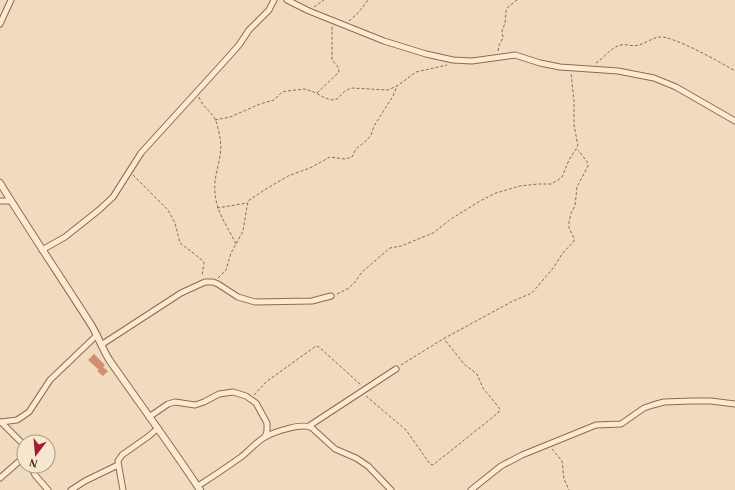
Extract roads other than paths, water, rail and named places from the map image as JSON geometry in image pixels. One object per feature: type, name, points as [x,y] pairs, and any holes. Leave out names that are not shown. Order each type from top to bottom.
[{"type":"street","points":[[0,24],[11,0]]},
{"type":"street","points":[[42,250],[65,237],[108,202],[117,192],[141,153],[239,46],[249,30],[264,15],[274,0]]},
{"type":"street","points":[[287,0],[332,21],[399,46],[446,59],[464,61],[515,55],[540,63],[571,68],[587,68],[640,75],[667,83],[694,96],[735,121]]},
{"type":"street","points":[[0,183],[97,336],[109,359],[130,387],[149,417],[199,488],[265,437],[298,426],[309,426],[396,368]]},
{"type":"street","points":[[0,201],[11,201]]},
{"type":"street","points":[[102,345],[182,293],[206,282],[213,282],[238,297],[255,302],[312,302],[331,296]]},
{"type":"street","points":[[1,422],[17,420],[29,412],[50,380],[97,336]]},
{"type":"street","points":[[149,417],[168,404],[175,402],[195,405],[227,392],[238,393],[252,399],[258,406],[267,423],[265,437]]},
{"type":"street","points":[[471,490],[501,466],[522,455],[601,424],[621,424],[644,408],[652,405],[664,402],[692,401],[711,401],[735,404]]},
{"type":"street","points":[[1,422],[16,437]]},
{"type":"street","points":[[309,426],[335,449],[356,458],[368,466],[391,490]]},
{"type":"street","points":[[123,490],[118,465],[119,459],[122,455],[150,436],[158,428]]},
{"type":"street","points":[[0,478],[16,464]]},
{"type":"street","points":[[72,490],[85,481],[118,465]]},
{"type":"street","points":[[35,474],[48,490]]}]
